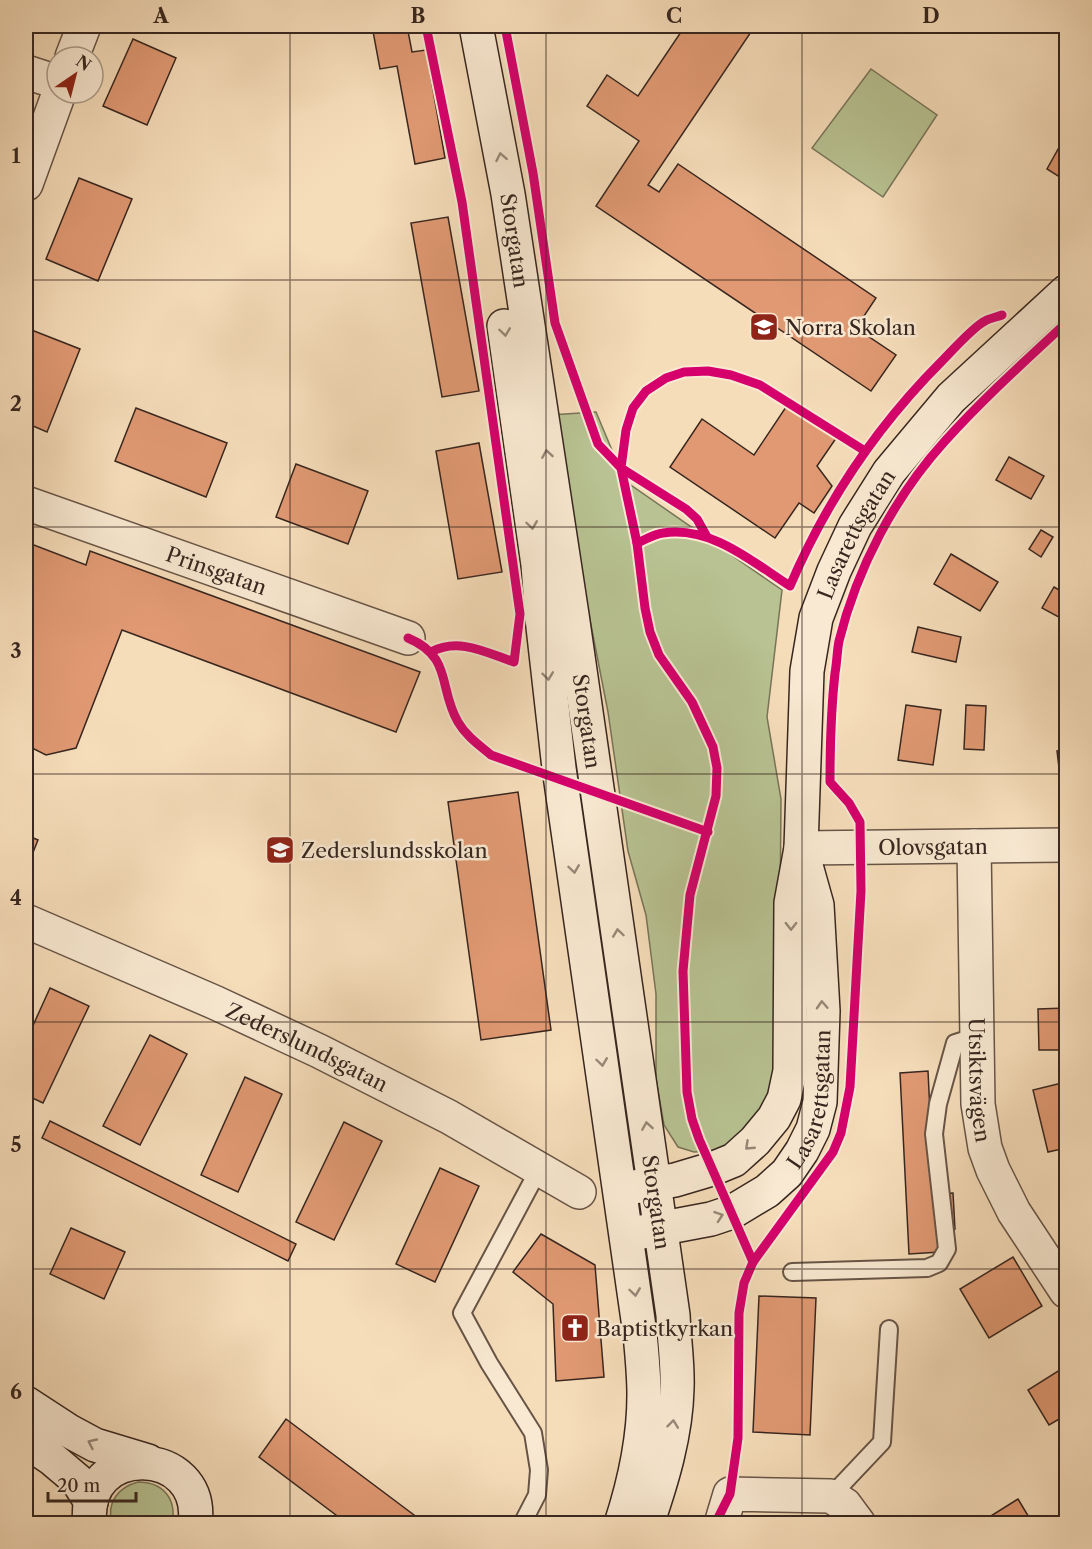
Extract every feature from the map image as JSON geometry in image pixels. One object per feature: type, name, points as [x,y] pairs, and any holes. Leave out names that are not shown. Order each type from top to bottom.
[{"type":"street","points":[[77,45],[84,26]]},
{"type":"street","name":"Storgatan","points":[[453,26],[481,172],[515,400],[538,564],[559,768],[640,1334],[644,1396],[639,1446],[628,1503],[621,1524]]},
{"type":"street","name":"Storgatan","points":[[476,26],[508,194],[574,627],[673,1314],[677,1388],[672,1434],[661,1481],[647,1524]]},
{"type":"street","points":[[26,72],[45,78]]},
{"type":"street","points":[[26,183],[55,105]]},
{"type":"street","name":"Lasarettsgatan","points":[[620,1190],[675,1180],[734,1160],[755,1141],[774,1118],[784,1100],[790,1071],[791,903],[801,848],[807,670],[816,618],[855,526],[888,472],[945,406],[1066,292]]},
{"type":"street","name":"Prinsgatan","points":[[26,502],[408,638]]},
{"type":"street","name":"Olovsgatan","points":[[801,848],[1066,845]]},
{"type":"street","name":"Utsiktsvägen","points":[[974,846],[978,1104],[985,1148],[1014,1212],[1066,1291]]},
{"type":"street","name":"Lasarettsgatan","points":[[627,1234],[711,1220],[732,1212],[767,1191],[787,1173],[813,1129],[822,1084],[823,1011],[817,905],[801,848]]},
{"type":"street","name":"Zederslundsgatan","points":[[26,921],[309,1046],[449,1117],[579,1192]]},
{"type":"street","points":[[26,1403],[95,1445],[166,1467],[180,1476],[190,1489],[202,1517]]},
{"type":"street","points":[[26,1441],[77,1480],[90,1513]]},
{"type":"street","points":[[90,1513],[99,1484],[112,1471],[129,1463],[148,1461]]},
{"type":"street","points":[[726,1509],[831,1496],[845,1505],[859,1524]]},
{"type":"lane","points":[[792,1272],[927,1268],[939,1263],[947,1250],[934,1134],[938,1104],[955,1043],[977,1036]]},
{"type":"lane","points":[[523,1522],[537,1495],[538,1470],[533,1432],[489,1363],[462,1313],[539,1169]]},
{"type":"lane","points":[[831,1496],[882,1443],[889,1329]]},
{"type":"green space","points":[[871,69],[937,115],[883,197],[812,148]]},
{"type":"green space","points":[[596,412],[625,481],[782,590],[767,717],[781,799],[779,1030],[772,1087],[765,1106],[737,1140],[718,1150],[694,1152],[678,1147],[664,1125],[656,1079],[656,994],[646,915],[628,851],[608,712],[550,415]]},
{"type":"green space","points":[[138,1482],[155,1485],[166,1494],[172,1506],[172,1523],[112,1523],[111,1508],[116,1496],[131,1484]]},
{"type":"building","points":[[372,26],[407,26],[412,52],[426,50],[445,158],[415,164],[397,66],[380,69]]},
{"type":"building","points":[[685,26],[755,26],[648,185],[659,192],[678,164],[876,298],[856,328],[896,355],[871,391],[596,206],[639,141],[587,106],[607,75],[638,96]]},
{"type":"building","points":[[133,39],[176,58],[147,125],[103,106]]},
{"type":"building","points":[[1066,135],[1066,181],[1047,169]]},
{"type":"building","points":[[79,178],[132,199],[98,281],[46,259]]},
{"type":"building","points":[[448,217],[479,391],[442,397],[411,223]]},
{"type":"building","points":[[29,329],[80,349],[47,432],[26,423],[26,338]]},
{"type":"building","points":[[790,401],[839,434],[817,466],[832,486],[814,513],[799,503],[775,538],[670,467],[702,419],[754,455]]},
{"type":"building","points":[[136,408],[227,443],[206,497],[115,461]]},
{"type":"building","points":[[479,443],[502,572],[458,579],[436,451]]},
{"type":"building","points":[[1009,457],[1044,476],[1031,499],[996,480]]},
{"type":"building","points":[[296,464],[368,491],[348,544],[276,517]]},
{"type":"building","points":[[1041,530],[1053,537],[1041,557],[1029,549]]},
{"type":"building","points":[[26,542],[86,565],[90,551],[420,672],[396,732],[122,630],[76,748],[46,755],[26,745],[26,675],[29,665],[26,664]]},
{"type":"building","points":[[951,554],[998,582],[980,611],[934,584]]},
{"type":"building","points":[[1054,587],[1066,594],[1066,621],[1042,608]]},
{"type":"building","points":[[918,627],[961,637],[956,662],[912,652]]},
{"type":"building","points":[[906,705],[941,710],[933,765],[898,760]]},
{"type":"building","points":[[966,705],[986,706],[984,750],[964,749]]},
{"type":"building","points":[[1066,750],[1066,793],[1062,793],[1057,751]]},
{"type":"building","points":[[518,792],[551,1030],[481,1040],[448,802]]},
{"type":"building","points":[[26,835],[38,840],[26,870]]},
{"type":"building","points":[[50,988],[89,1006],[43,1103],[26,1095],[26,1041]]},
{"type":"building","points":[[1066,1008],[1066,1050],[1039,1050],[1038,1009]]},
{"type":"building","points":[[150,1035],[187,1054],[140,1145],[103,1126]]},
{"type":"building","points":[[928,1071],[934,1194],[953,1193],[955,1229],[939,1230],[940,1252],[909,1254],[900,1073]]},
{"type":"building","points":[[245,1077],[282,1094],[238,1192],[201,1175]]},
{"type":"building","points":[[1066,1082],[1066,1148],[1048,1152],[1033,1090]]},
{"type":"building","points":[[50,1121],[296,1244],[288,1261],[42,1138]]},
{"type":"building","points":[[344,1122],[382,1141],[334,1240],[296,1222]]},
{"type":"building","points":[[440,1168],[479,1186],[435,1282],[396,1264]]},
{"type":"building","points":[[71,1228],[125,1252],[104,1299],[50,1274]]},
{"type":"building","points":[[541,1234],[595,1265],[604,1377],[556,1381],[553,1304],[513,1272]]},
{"type":"building","points":[[1013,1257],[1042,1306],[989,1338],[960,1289]]},
{"type":"building","points":[[759,1296],[816,1298],[810,1435],[753,1432]]},
{"type":"building","points":[[1066,1366],[1066,1415],[1049,1425],[1028,1390]]},
{"type":"building","points":[[286,1419],[426,1524],[348,1524],[259,1457]]},
{"type":"building","points":[[1018,1499],[1033,1524],[978,1524]]},
{"type":"building","points":[[753,1518],[848,1522],[849,1524],[752,1524]]},
{"type":"cycle path","points":[[426,26],[462,202],[520,614],[514,662],[462,646],[441,648],[431,652]]},
{"type":"cycle path","points":[[505,26],[533,173],[555,323],[598,444],[621,468],[637,543],[650,632],[659,655],[692,702],[713,747],[717,768],[716,796],[690,895],[683,971],[687,1092],[692,1119],[699,1139],[753,1262]]},
{"type":"cycle path","points":[[637,543],[663,533],[681,532],[698,535],[730,547],[790,586],[837,495],[855,466],[896,412],[969,334],[985,321],[1002,315]]},
{"type":"cycle path","points":[[715,1524],[730,1494],[738,1438],[739,1313],[744,1283],[753,1262],[833,1152],[841,1133],[850,1087],[861,891],[860,822],[849,803],[830,782],[831,728],[839,641],[867,560],[894,509],[910,485],[927,462],[974,410],[1066,323]]},
{"type":"cycle path","points":[[707,537],[697,519],[686,509],[621,468],[626,430],[633,408],[646,391],[666,378],[684,372],[708,371],[731,375],[760,385],[865,451]]},
{"type":"cycle path","points":[[408,638],[432,654],[442,674],[458,722],[469,736],[491,755],[708,832]]},
{"type":"place","name":"Norra Skolan","points":[[764,327]]},
{"type":"place","name":"Zederslundsskolan","points":[[280,850]]},
{"type":"place","name":"Baptistkyrkan","points":[[575,1328]]}]
